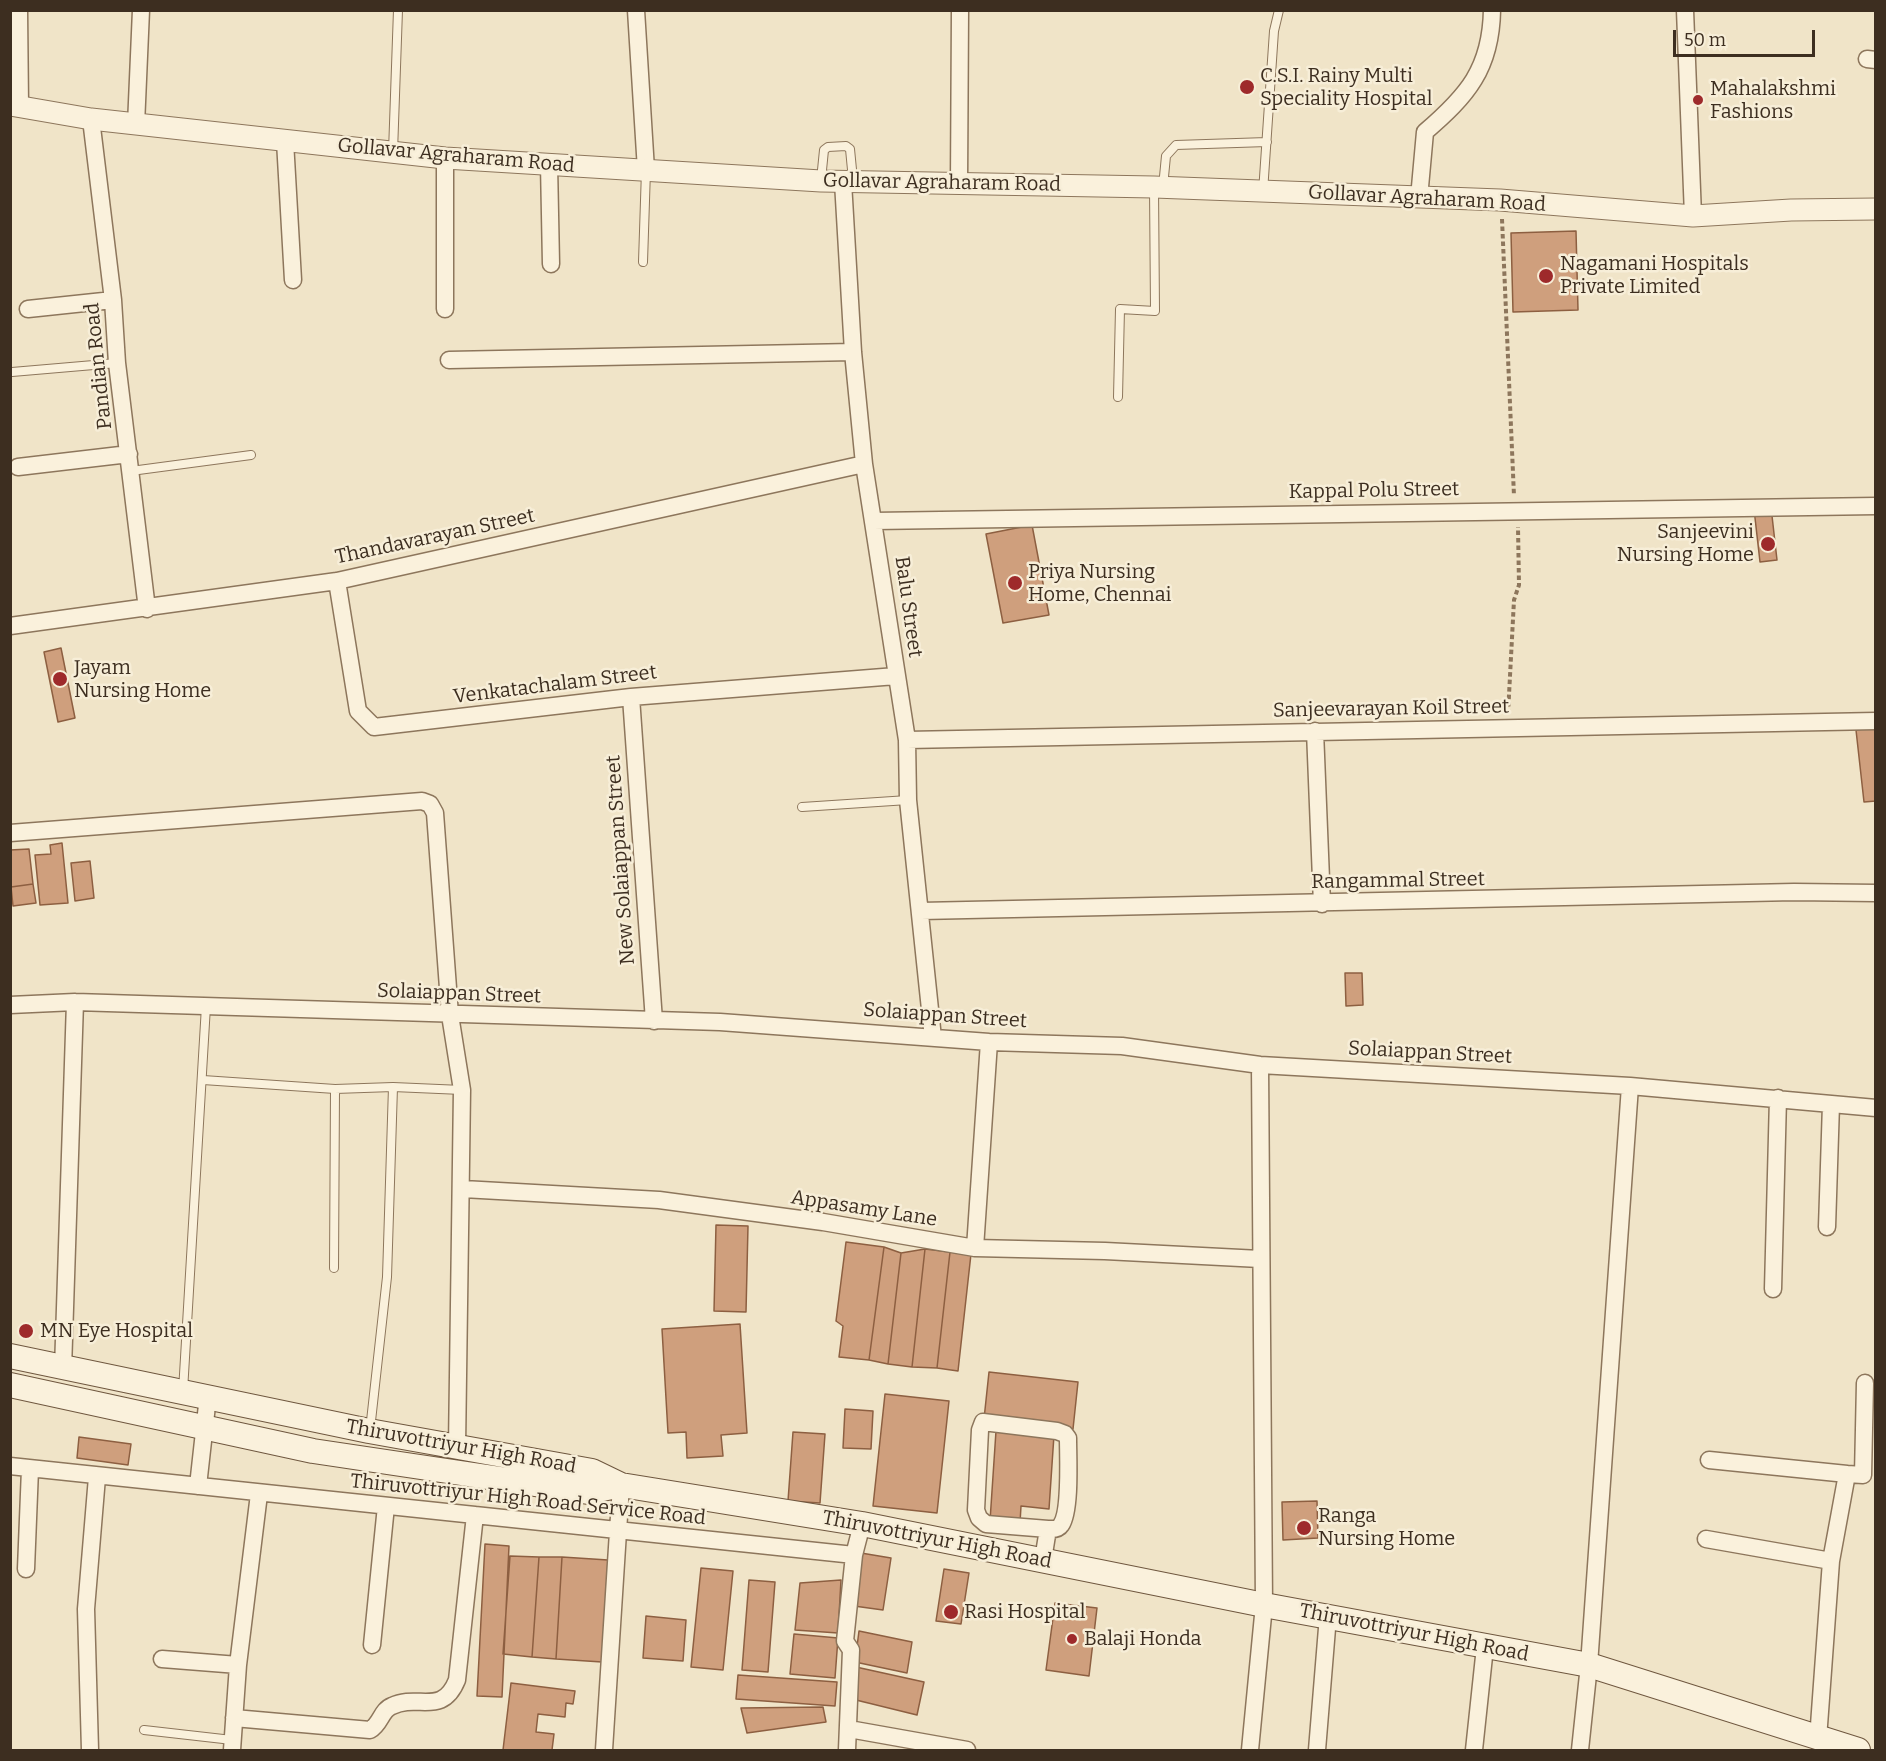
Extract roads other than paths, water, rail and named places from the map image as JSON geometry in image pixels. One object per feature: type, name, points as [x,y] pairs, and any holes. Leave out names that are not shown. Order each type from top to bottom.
[{"type":"main road","name":"Thiruvottriyur High Road","points":[[10,1356],[63,1369],[208,1396],[369,1431],[592,1471],[621,1485],[862,1524],[1264,1605],[1589,1665],[1858,1750]]},
{"type":"main road","points":[[10,1385],[313,1451],[588,1492],[621,1485]]},
{"type":"street","points":[[15,105],[19,10]]},
{"type":"street","points":[[136,124],[141,10]]},
{"type":"street","points":[[636,10],[646,170]]},
{"type":"street","points":[[959,184],[960,10]]},
{"type":"street","points":[[1419,198],[1425,132],[1468,92],[1479,75],[1492,34],[1492,10]]},
{"type":"street","points":[[1685,10],[1693,216]]},
{"type":"street","name":"Gollavar Agraharam Road","points":[[15,105],[91,119],[445,158],[848,182],[1159,187],[1500,200],[1693,216],[1791,210],[1875,209]]},
{"type":"street","name":"Pandian Road","points":[[91,119],[113,300],[117,363],[147,609]]},
{"type":"street","points":[[285,141],[293,280]]},
{"type":"street","points":[[445,158],[445,309]]},
{"type":"street","points":[[549,164],[551,264]]},
{"type":"street","name":"Balu Street","points":[[848,182],[853,352],[864,464],[907,740],[908,800],[933,1038]]},
{"type":"street","points":[[28,309],[113,300]]},
{"type":"street","points":[[449,360],[853,352]]},
{"type":"street","points":[[18,467],[130,462]]},
{"type":"street","name":"Thandavarayan Street","points":[[10,626],[147,609],[337,581],[864,464]]},
{"type":"street","name":"Kappal Polu Street","points":[[874,521],[1515,509],[1875,506]]},
{"type":"street","name":"Venkatachalam Street","points":[[337,581],[358,711],[374,727],[631,697],[896,676]]},
{"type":"street","name":"New Solaiappan Street","points":[[631,697],[654,1021]]},
{"type":"street","name":"Sanjeevarayan Koil Street","points":[[907,740],[1875,720]]},
{"type":"street","points":[[1315,731],[1322,904]]},
{"type":"street","points":[[10,832],[422,801],[430,804],[435,813],[450,1015],[462,1090],[463,1189],[457,1447]]},
{"type":"street","name":"Rangammal Street","points":[[921,911],[1794,892],[1875,893]]},
{"type":"street","points":[[63,1369],[75,1002]]},
{"type":"street","name":"Solaiappan Street","points":[[10,1005],[75,1002],[720,1022],[989,1042],[1122,1046],[1260,1065],[1630,1086],[1875,1108]]},
{"type":"street","points":[[975,1248],[989,1042]]},
{"type":"street","points":[[1250,1750],[1264,1605],[1260,1065]]},
{"type":"street","points":[[1580,1750],[1589,1665],[1630,1086]]},
{"type":"street","points":[[1773,1289],[1778,1098]]},
{"type":"street","points":[[1827,1227],[1831,1104]]},
{"type":"street","name":"Appasamy Lane","points":[[463,1189],[659,1200],[822,1222],[975,1248],[1105,1251],[1260,1259]]},
{"type":"street","points":[[1709,1460],[1863,1475],[1865,1383]]},
{"type":"street","points":[[198,1486],[208,1396]]},
{"type":"street","points":[[983,1422],[1057,1431],[1068,1438],[1065,1512],[1061,1525],[1056,1529],[1048,1529],[986,1524],[979,1518],[976,1510],[983,1422]]},
{"type":"street","name":"Thiruvottriyur High Road Service Road","points":[[10,1466],[97,1477],[854,1555]]},
{"type":"street","points":[[26,1569],[30,1469]]},
{"type":"street","points":[[1818,1739],[1832,1562],[1847,1474]]},
{"type":"street","points":[[90,1750],[86,1609],[97,1477]]},
{"type":"street","points":[[604,1750],[620,1530],[621,1485]]},
{"type":"street","points":[[232,1745],[238,1665],[259,1494]]},
{"type":"street","points":[[372,1645],[386,1506]]},
{"type":"street","points":[[234,1718],[370,1730],[378,1726],[386,1709],[394,1704],[444,1700],[451,1695],[457,1680],[475,1515]]},
{"type":"street","points":[[973,1546],[979,1518]]},
{"type":"street","points":[[847,1750],[851,1650],[845,1641],[854,1555],[862,1524]]},
{"type":"street","points":[[1043,1560],[1048,1529]]},
{"type":"street","points":[[1706,1539],[1832,1562]]},
{"type":"street","points":[[1317,1750],[1329,1616]]},
{"type":"street","points":[[1474,1750],[1485,1647]]},
{"type":"street","points":[[162,1659],[238,1665]]},
{"type":"street","points":[[849,1730],[967,1750]]},
{"type":"lane","points":[[393,152],[398,10]]},
{"type":"lane","points":[[1263,192],[1274,31],[1280,10]]},
{"type":"lane","points":[[1118,397],[1120,309],[1155,311],[1159,187],[1166,156],[1176,145],[1267,142]]},
{"type":"lane","points":[[821,180],[824,150],[828,147],[846,146],[850,149],[848,182]]},
{"type":"lane","points":[[643,262],[646,170]]},
{"type":"lane","points":[[12,372],[117,363]]},
{"type":"lane","points":[[130,462],[251,455]]},
{"type":"lane","points":[[802,807],[908,800]]},
{"type":"lane","points":[[183,1391],[206,1006]]},
{"type":"lane","points":[[202,1080],[335,1089],[393,1087],[462,1090]]},
{"type":"lane","points":[[369,1431],[387,1277],[393,1087]]},
{"type":"lane","points":[[334,1268],[335,1089]]},
{"type":"lane","points":[[144,1730],[232,1745]]},
{"type":"place","name":"C.S.I. Rainy Multi Speciality Hospital","points":[[1247,87]]},
{"type":"place","name":"Mahalakshmi Fashions","points":[[1698,100]]},
{"type":"place","name":"Nagamani Hospitals Private Limited","points":[[1546,276]]},
{"type":"place","name":"Sanjeevini Nursing Home","points":[[1768,544]]},
{"type":"place","name":"Priya Nursing Home, Chennai","points":[[1015,583]]},
{"type":"place","name":"Jayam Nursing Home","points":[[60,679]]},
{"type":"place","name":"MN Eye Hospital","points":[[26,1331]]},
{"type":"place","name":"Ranga Nursing Home","points":[[1304,1528]]},
{"type":"place","name":"Rasi Hospital","points":[[951,1612]]},
{"type":"place","name":"Balaji Honda","points":[[1072,1639]]}]
